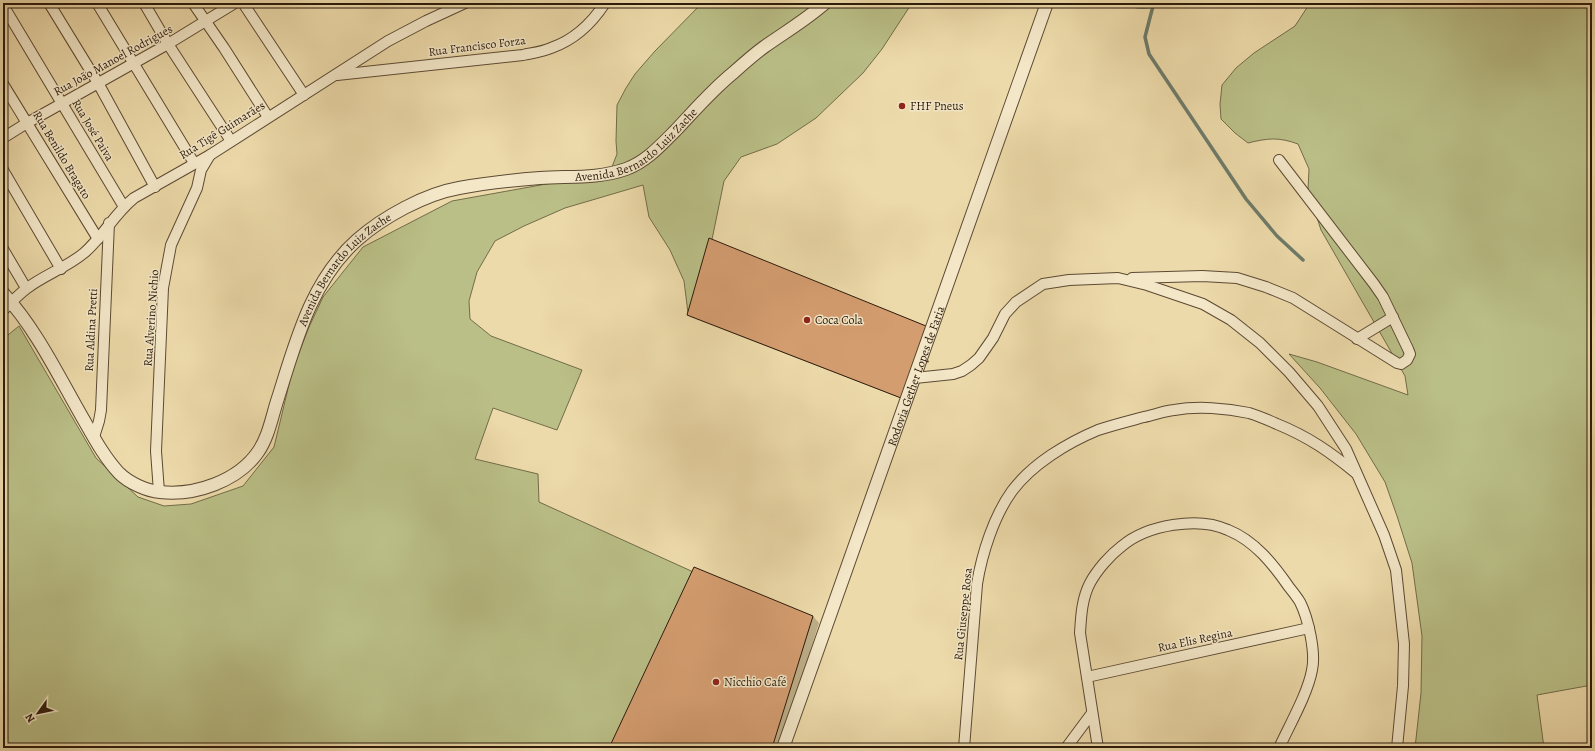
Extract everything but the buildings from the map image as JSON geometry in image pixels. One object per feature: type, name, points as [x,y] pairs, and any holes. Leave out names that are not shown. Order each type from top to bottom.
[{"type":"street","points":[[49,3],[98,83],[155,187]]},
{"type":"street","points":[[97,3],[135,63],[194,163]]},
{"type":"street","points":[[144,3],[168,44],[231,141]]},
{"type":"street","points":[[193,3],[268,117]]},
{"type":"street","name":"Rua João Manoel Rodrigues","points":[[3,138],[26,122],[135,63],[206,22],[235,3]]},
{"type":"street","points":[[243,3],[304,95]]},
{"type":"street","name":"Rua Tigê Guimarães","points":[[7,306],[26,288],[61,269],[83,253],[98,239],[109,223],[124,206],[134,198],[210,155],[388,41],[465,3]]},
{"type":"street","name":"Rua Francisco Forza","points":[[335,75],[524,55],[550,49],[570,39],[587,26],[605,3]]},
{"type":"street","name":"Avenida Bernardo Luiz Zache","points":[[3,293],[7,306],[23,316],[94,438],[119,473],[131,482],[158,492],[183,493],[209,486],[228,478],[255,456],[260,450],[268,431],[299,331],[309,307],[327,272],[341,254],[374,226],[390,215],[412,205],[437,194],[458,188],[538,178],[598,176],[630,168],[661,145],[729,75],[764,47],[795,27],[825,3]]},
{"type":"street","name":"Rodovia Gether Lopes de Faria","points":[[783,748],[915,378],[961,254],[1047,3]]},
{"type":"street","name":"Rua José Paiva","points":[[3,5],[124,206]]},
{"type":"street","name":"Rua Benildo Bragato","points":[[3,84],[98,239]]},
{"type":"street","name":"Rua Alverino Nichio","points":[[158,492],[156,451],[163,288],[173,240],[197,188],[201,170],[210,155]]},
{"type":"street","points":[[915,378],[953,374],[962,371],[971,365],[979,358],[994,338],[1005,314],[1016,302],[1043,284],[1069,280],[1118,278],[1202,276],[1237,278],[1266,287],[1293,298],[1397,363],[1404,362],[1410,354],[1393,317],[1374,284],[1279,160]]},
{"type":"street","points":[[3,170],[61,269]]},
{"type":"street","name":"Rua Aldina Pretti","points":[[94,438],[101,410],[109,223]]},
{"type":"street","points":[[3,249],[26,288]]},
{"type":"street","points":[[1118,278],[1203,304],[1231,320],[1260,343],[1289,372],[1318,406],[1346,449],[1384,535],[1396,570],[1404,644],[1404,686],[1397,748]]},
{"type":"street","points":[[1357,339],[1393,317]]},
{"type":"street","name":"Rua Giuseppe Rosa","points":[[964,748],[977,584],[980,564],[1003,507],[1012,491],[1041,462],[1098,430],[1174,410],[1232,410],[1250,414],[1314,441],[1358,475]]},
{"type":"street","points":[[1098,748],[1080,633],[1081,614],[1085,596],[1091,582],[1122,546],[1146,532],[1165,526],[1209,524],[1228,530],[1247,540],[1271,562],[1300,603],[1309,628],[1313,652],[1312,670],[1305,691],[1279,748]]},
{"type":"street","name":"Rua Elis Regina","points":[[1088,677],[1309,628]]},
{"type":"street","points":[[1066,748],[1092,712]]},
{"type":"green space","points":[[702,3],[912,3],[882,49],[863,73],[816,118],[777,144],[741,157],[724,181],[709,254],[708,288],[688,313],[684,281],[670,250],[649,217],[643,185],[565,208],[524,226],[495,241],[477,272],[469,301],[470,319],[491,336],[582,370],[557,430],[493,408],[475,459],[538,474],[539,502],[808,624],[766,748],[3,748],[3,339],[19,326],[96,458],[138,497],[164,506],[191,504],[243,486],[274,447],[293,368],[309,327],[323,297],[363,247],[452,201],[563,181],[608,177],[617,154],[617,105],[626,88],[635,74],[655,51]]},
{"type":"green space","points":[[1310,3],[1592,3],[1592,685],[1537,695],[1544,748],[1415,748],[1421,693],[1422,636],[1412,563],[1397,516],[1385,482],[1356,434],[1320,388],[1289,354],[1317,362],[1408,395],[1405,376],[1321,230],[1308,190],[1309,169],[1298,144],[1285,140],[1273,139],[1248,143],[1221,119],[1220,104],[1222,85],[1236,68],[1254,53],[1295,26]]},
{"type":"waterway","points":[[1121,3],[1141,7],[1161,3]]},
{"type":"waterway","points":[[1153,6],[1145,37],[1149,54],[1246,199],[1277,236],[1303,260]]},
{"type":"place","name":"FHF Pneus","points":[[902,106]]},
{"type":"place","name":"Coca Cola","points":[[807,320]]},
{"type":"place","name":"Nicchio Café","points":[[716,682]]}]
